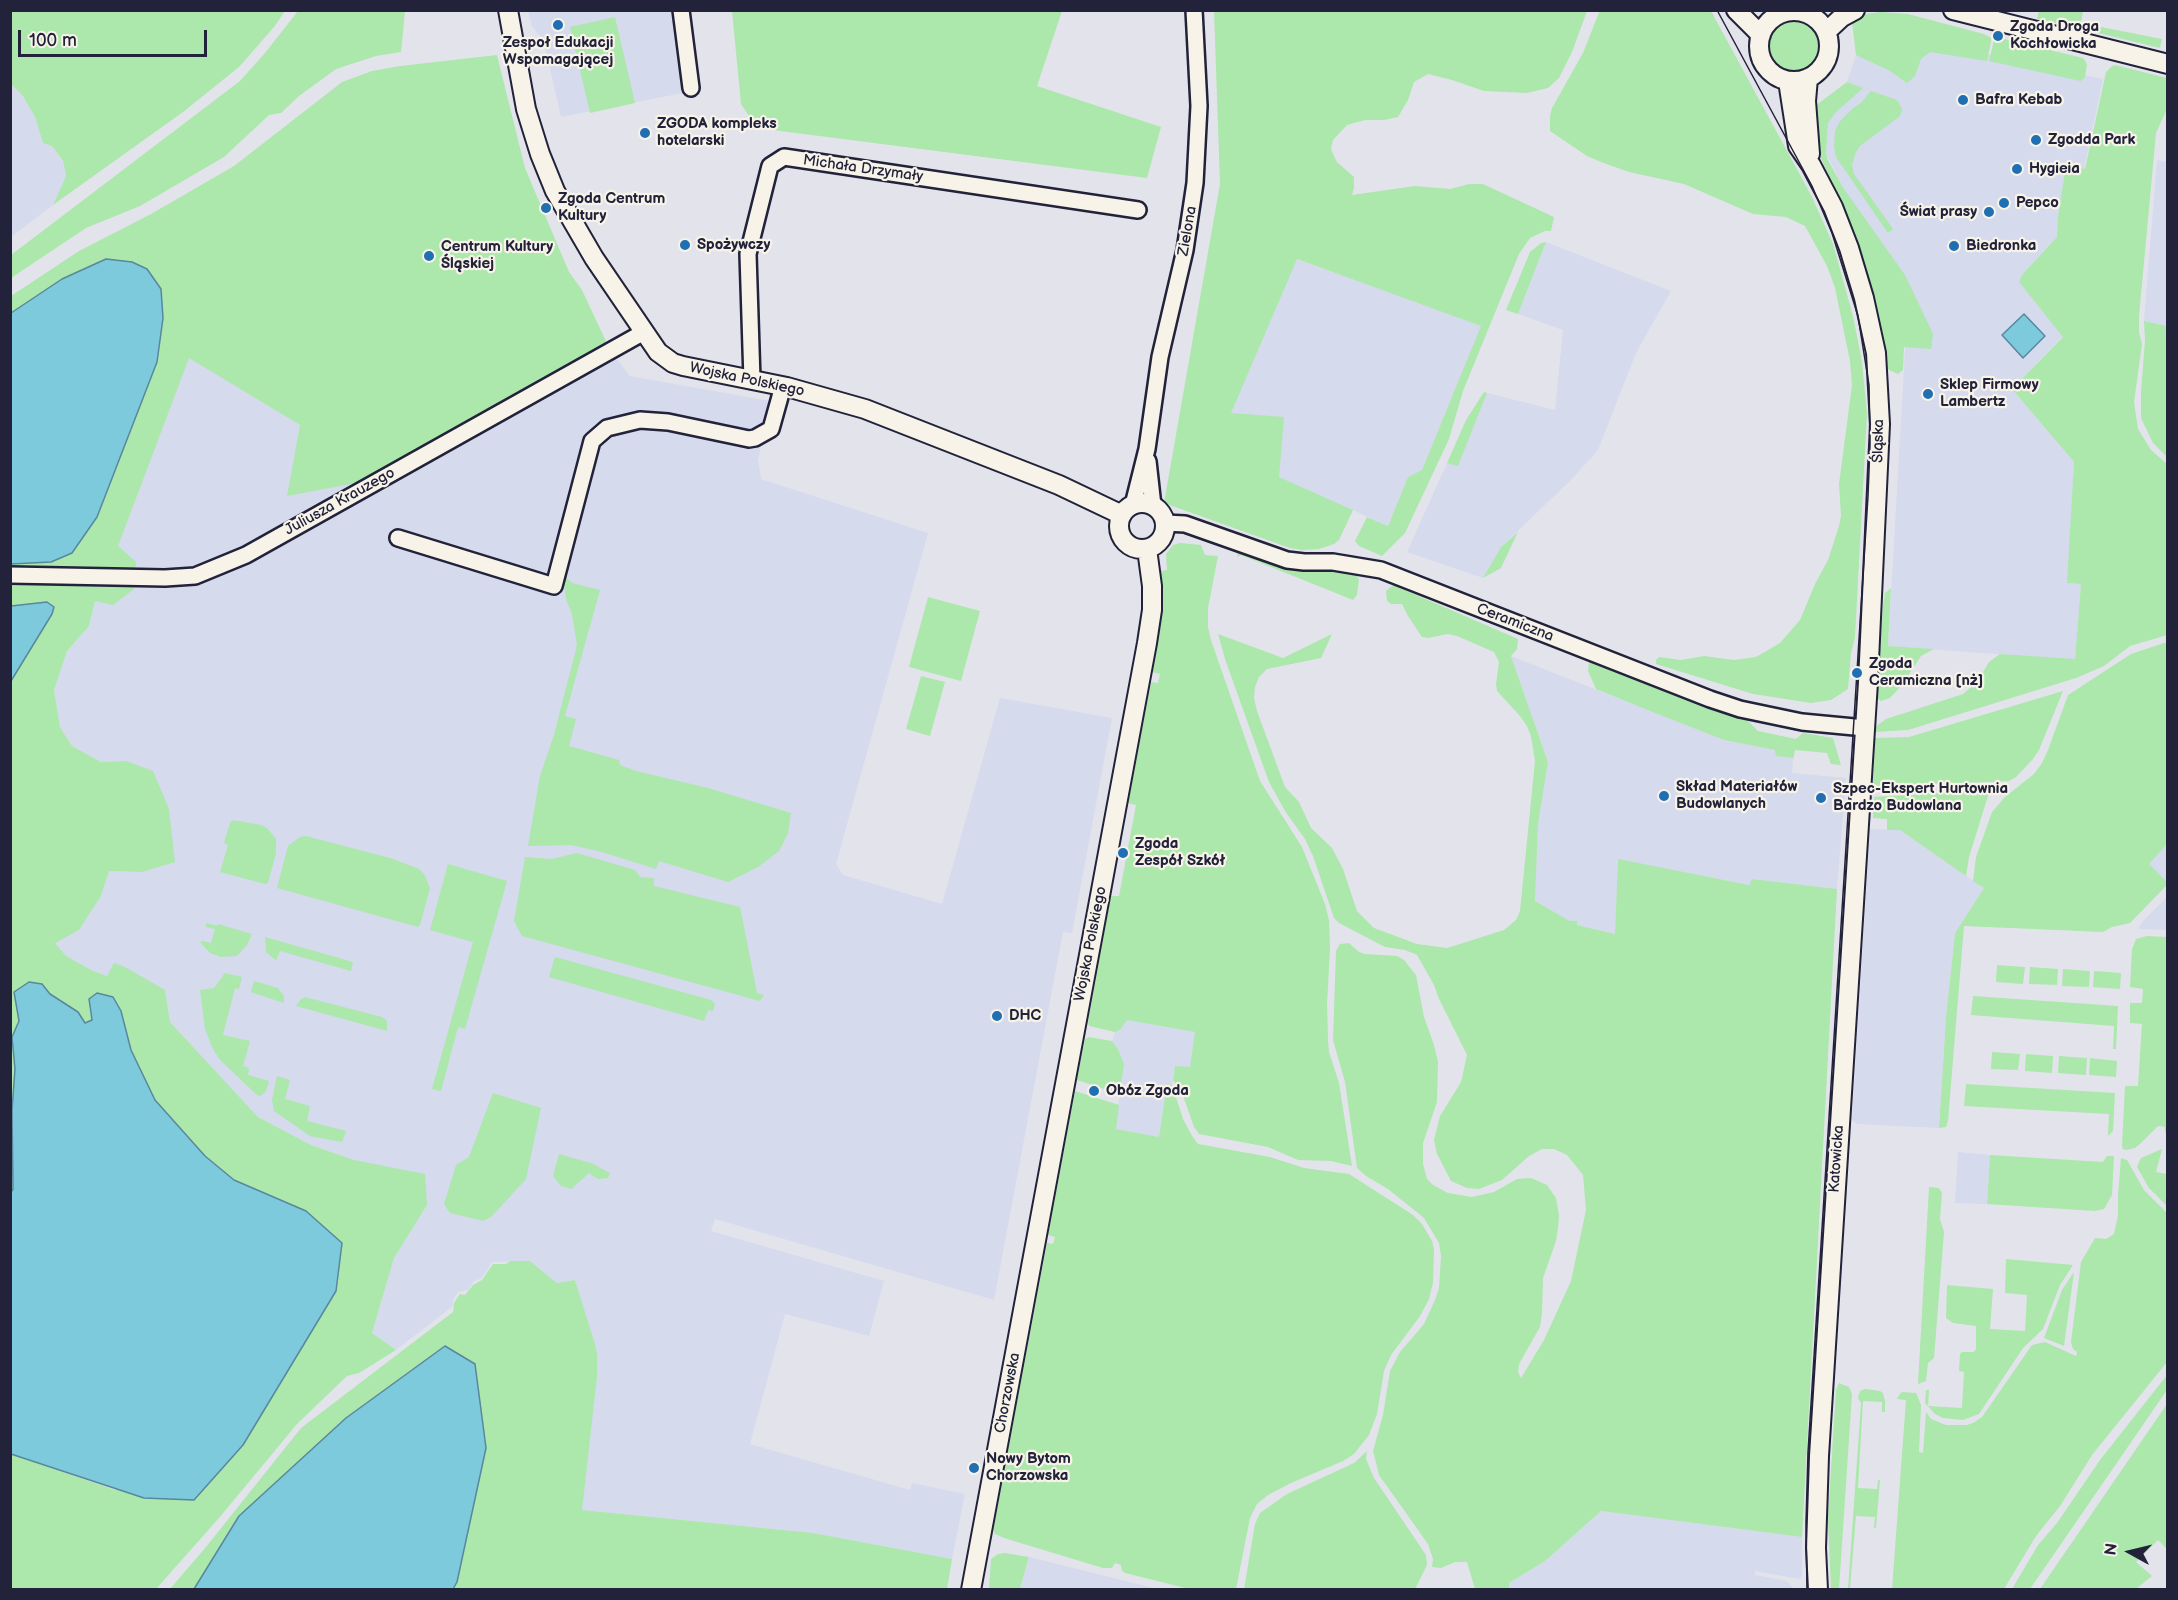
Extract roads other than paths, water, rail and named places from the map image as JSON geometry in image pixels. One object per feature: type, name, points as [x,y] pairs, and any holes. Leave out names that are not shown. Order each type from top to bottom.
[{"type":"street","name":"Wojska Polskiego","points":[[508,10],[526,109],[534,138],[549,176],[582,239],[657,352],[673,363],[783,386],[865,409],[1127,510]]},
{"type":"street","points":[[681,10],[691,88]]},
{"type":"street","name":"Zielona","points":[[1127,510],[1147,449],[1160,357],[1185,249],[1195,183],[1199,106],[1194,10]]},
{"type":"street","points":[[1736,10],[1761,35]]},
{"type":"street","points":[[1826,32],[1842,17],[1855,10]]},
{"type":"street","points":[[1953,10],[2168,64]]},
{"type":"street","points":[[1797,11],[1815,13],[1826,32],[1828,41],[1826,59],[1822,66],[1808,78],[1788,81],[1770,72],[1764,64],[1760,55],[1761,35],[1766,25],[1766,14],[1797,11]]},
{"type":"street","name":"Śląska","points":[[1808,78],[1806,101],[1811,165]]},
{"type":"street","name":"Śląska","points":[[1788,81],[1798,146],[1811,165],[1833,207],[1849,248],[1864,298],[1876,353],[1880,424],[1879,463],[1864,728]]},
{"type":"street","name":"Michała Drzymały","points":[[752,380],[748,254],[770,166],[784,157],[1138,210]]},
{"type":"street","name":"Juliusza Krauzego","points":[[10,576],[165,578],[195,576],[246,555],[644,332]]},
{"type":"street","points":[[398,538],[554,586],[592,441],[607,428],[640,420],[668,422],[749,439],[755,438],[771,429],[783,386]]},
{"type":"street","name":"Zielona","points":[[1147,449],[1153,506]]},
{"type":"street","points":[[1143,504],[1153,506],[1164,517],[1165,531],[1158,542],[1147,549],[1134,548],[1124,540],[1120,528],[1127,510],[1143,504]]},
{"type":"street","name":"Ceramiczna","points":[[1165,523],[1185,524],[1287,560],[1333,562],[1381,570],[1740,709],[1802,722],[1864,728]]},
{"type":"street","name":"Wojska Polskiego","points":[[1018,1338],[1147,643],[1152,610],[1152,586],[1147,549]]},
{"type":"street","name":"Katowicka","points":[[1818,1590],[1816,1548],[1819,1456],[1864,728]]},
{"type":"street","name":"Chorzowska","points":[[971,1590],[1018,1338]]},
{"type":"water","points":[[106,259],[132,262],[147,269],[161,289],[163,318],[157,362],[97,517],[72,553],[51,562],[11,564],[11,313],[62,279]]},
{"type":"water","points":[[2024,314],[2045,336],[2023,358],[2002,335]]},
{"type":"water","points":[[47,602],[54,607],[52,614],[11,681],[11,606]]},
{"type":"water","points":[[29,982],[42,984],[50,994],[78,1012],[85,1023],[92,1020],[89,999],[97,993],[113,997],[121,1011],[131,1050],[155,1100],[205,1156],[234,1180],[306,1211],[342,1243],[336,1291],[243,1445],[194,1500],[144,1498],[11,1454],[10,1194],[13,1189],[12,1110],[15,1069],[12,1037],[19,1021],[14,992]]},
{"type":"water","points":[[445,1346],[475,1364],[486,1448],[457,1582],[453,1589],[194,1589],[239,1516],[346,1418]]},
{"type":"tram line","points":[[1717,10],[1812,186],[1832,233],[1858,316],[1869,385],[1868,496],[1808,1452],[1807,1590]]},
{"type":"place","name":"Zespoł Edukacji Wspomagającej","points":[[558,25]]},
{"type":"place","name":"Zgoda Droga Kochłowicka","points":[[1998,36]]},
{"type":"place","name":"Bafra Kebab","points":[[1963,100]]},
{"type":"place","name":"ZGODA kompleks hotelarski","points":[[645,133]]},
{"type":"place","name":"Zgodda Park","points":[[2036,140]]},
{"type":"place","name":"Hygieia","points":[[2017,169]]},
{"type":"place","name":"Pepco","points":[[2004,203]]},
{"type":"place","name":"Zgoda Centrum Kultury","points":[[546,208]]},
{"type":"place","name":"Świat prasy","points":[[1989,212]]},
{"type":"place","name":"Spożywczy","points":[[685,245]]},
{"type":"place","name":"Biedronka","points":[[1954,246]]},
{"type":"place","name":"Centrum Kultury Śląskiej","points":[[429,256]]},
{"type":"place","name":"Sklep Firmowy Lambertz","points":[[1928,394]]},
{"type":"place","name":"Zgoda Ceramiczna [nż]","points":[[1857,673]]},
{"type":"place","name":"Skład Materiałów Budowlanych","points":[[1664,796]]},
{"type":"place","name":"Szpec-Ekspert Hurtownia Bardzo Budowlana","points":[[1821,798]]},
{"type":"place","name":"Zgoda Zespół Szkół","points":[[1123,853]]},
{"type":"place","name":"DHC","points":[[997,1016]]},
{"type":"place","name":"Obóz Zgoda","points":[[1094,1091]]},
{"type":"place","name":"Nowy Bytom Chorzowska","points":[[974,1468]]}]
